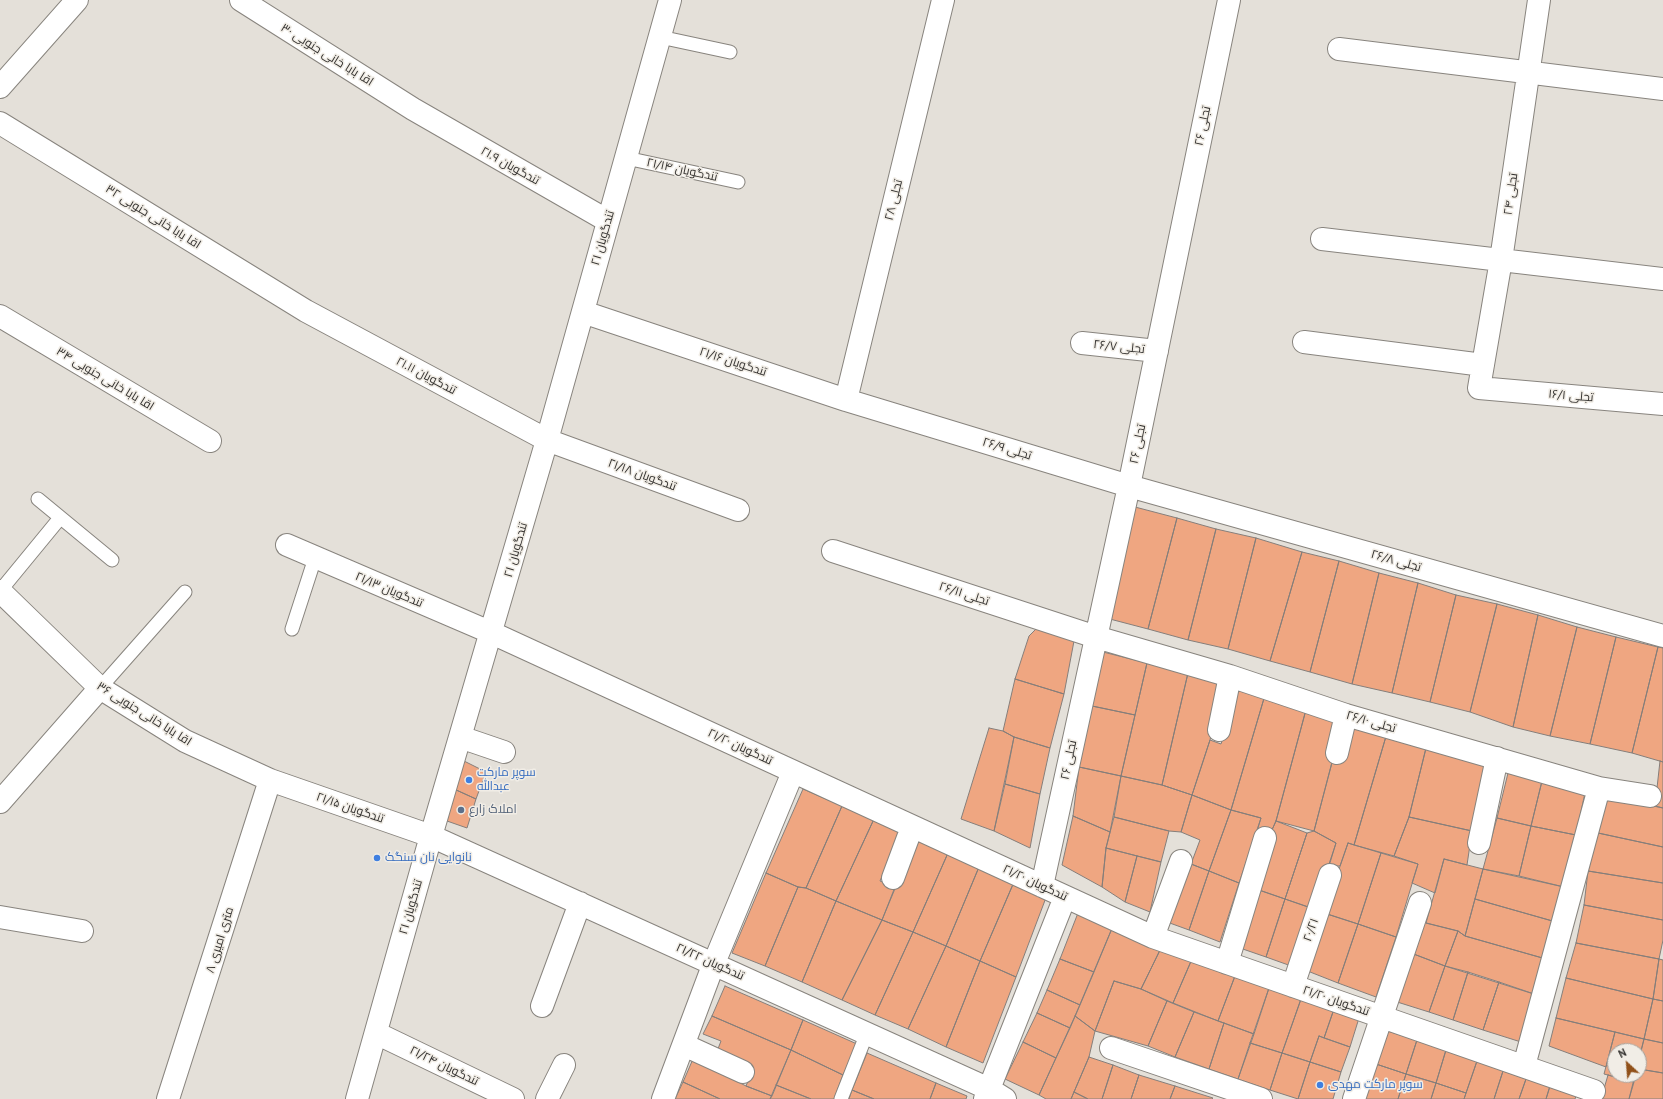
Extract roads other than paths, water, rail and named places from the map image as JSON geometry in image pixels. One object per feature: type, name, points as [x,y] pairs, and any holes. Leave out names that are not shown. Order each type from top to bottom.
[{"type":"street","name":"۳۰ اقا بابا خانی جنوبی","points":[[240,0],[413,109]]},
{"type":"street","name":"۲۱ تندگویان","points":[[357,1099],[431,836],[492,633],[547,440],[670,0]]},
{"type":"street","name":"۲۸ تجلی","points":[[846,400],[943,0]]},
{"type":"street","name":"۲۶ تجلی","points":[[1042,886],[1129,486],[1228,0]]},
{"type":"street","name":"۲۴ تجلی","points":[[1479,388],[1501,260],[1539,0]]},
{"type":"street","points":[[0,87],[74,1]]},
{"type":"street","points":[[1339,49],[1663,89]]},
{"type":"street","name":"۲۱.۹ تندگویان","points":[[413,109],[608,221]]},
{"type":"street","name":"۳۲ اقا بابا خانی جنوبی","points":[[0,123],[306,311]]},
{"type":"street","points":[[1322,239],[1663,279]]},
{"type":"street","name":"۲۱.۱۱ تندگویان","points":[[306,311],[547,440]]},
{"type":"street","name":"۲۱/۱۶ تندگویان","points":[[583,312],[846,400],[885,411]]},
{"type":"street","name":"۳۴ اقا بابا خانی جنوبی","points":[[0,316],[210,441]]},
{"type":"street","points":[[1304,342],[1483,365]]},
{"type":"street","name":"۲۶/۷ تجلی","points":[[1082,343],[1157,351]]},
{"type":"street","name":"۱۶/۱ تجلی","points":[[1479,388],[1663,404]]},
{"type":"street","name":"۲۶/۹ تجلی","points":[[885,411],[1129,486]]},
{"type":"street","name":"۲۱/۱۸ تندگویان","points":[[547,440],[738,510]]},
{"type":"street","name":"۲۶/۸ تجلی","points":[[1129,486],[1663,636]]},
{"type":"street","name":"۲۱/۱۳ تندگویان","points":[[287,545],[314,558],[492,633]]},
{"type":"street","name":"۲۶/۱۱ تجلی","points":[[833,551],[1096,637]]},
{"type":"street","name":"۳۶ اقا بابا خانی جنوبی","points":[[0,591],[100,688],[185,741],[270,780]]},
{"type":"street","name":"۲۱/۲۰ تندگویان","points":[[492,633],[1153,937],[1594,1091]]},
{"type":"street","name":"۲۶/۱۰ تجلی","points":[[1096,637],[1230,676],[1346,715],[1599,788],[1650,796]]},
{"type":"street","points":[[1218,730],[1230,676]]},
{"type":"street","points":[[0,802],[100,688]]},
{"type":"street","points":[[1337,753],[1346,715]]},
{"type":"street","points":[[460,738],[504,752]]},
{"type":"street","points":[[1479,843],[1497,758]]},
{"type":"street","points":[[663,1099],[714,963],[793,772]]},
{"type":"street","name":"۲۱/۱۵ تندگویان","points":[[270,780],[431,836]]},
{"type":"street","name":"۸ متری امیری","points":[[168,1099],[270,780]]},
{"type":"street","points":[[1524,1066],[1599,788]]},
{"type":"street","points":[[893,878],[912,827]]},
{"type":"street","name":"۲۱/۲۲ تندگویان","points":[[431,836],[867,1033],[993,1096]]},
{"type":"street","points":[[1227,963],[1265,838]]},
{"type":"street","points":[[1153,937],[1181,861]]},
{"type":"street","name":"۲۰/۲۱","points":[[1293,986],[1330,875]]},
{"type":"street","points":[[993,1096],[1065,897]]},
{"type":"street","points":[[542,1006],[580,903]]},
{"type":"street","points":[[1354,1099],[1420,903]]},
{"type":"street","points":[[0,917],[82,931]]},
{"type":"street","name":"۲۱/۲۴ تندگویان","points":[[376,1033],[513,1099]]},
{"type":"street","points":[[684,1045],[743,1072]]},
{"type":"street","points":[[1111,1048],[1261,1099]]},
{"type":"street","points":[[547,1099],[564,1065]]},
{"type":"lane","points":[[660,37],[730,52]]},
{"type":"lane","name":"۲۱/۱۴ تندگویان","points":[[626,158],[738,182]]},
{"type":"lane","points":[[38,499],[112,560]]},
{"type":"lane","points":[[0,591],[60,518]]},
{"type":"lane","points":[[292,629],[314,558]]},
{"type":"lane","points":[[100,688],[185,592]]},
{"type":"lane","points":[[841,1099],[867,1033]]},
{"type":"place","name":"سوپر مارکت عبدالله","points":[[469,780]]},
{"type":"place","name":"املاک زارع","points":[[461,810]]},
{"type":"place","name":"نانوایی نان سنگک","points":[[377,858]]},
{"type":"place","name":"سوپر مارکت مهدی","points":[[1320,1085]]}]
